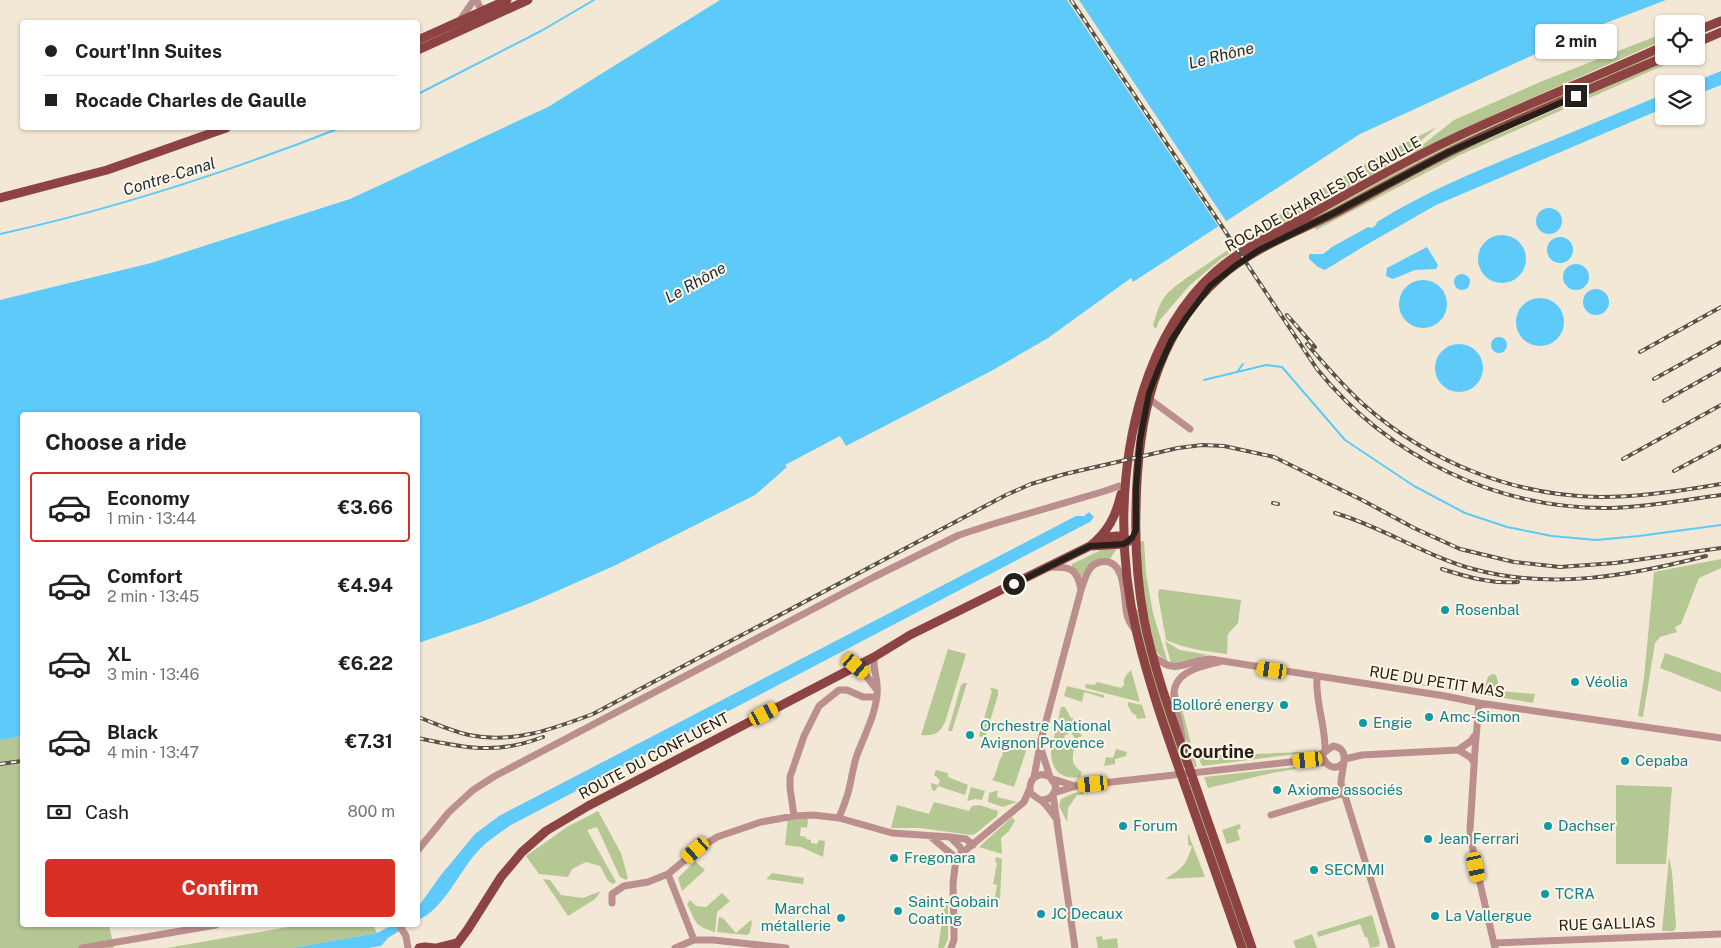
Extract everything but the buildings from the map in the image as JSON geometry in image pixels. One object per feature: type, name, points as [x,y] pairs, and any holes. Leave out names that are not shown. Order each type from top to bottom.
[{"type":"main road","points":[[420,39],[507,0]]},
{"type":"main road","points":[[420,49],[528,0]]},
{"type":"main road","points":[[1705,28],[1721,20]]},
{"type":"main road","points":[[1705,39],[1721,32]]},
{"type":"main road","name":"ROCADE CHARLES DE GAULLE","points":[[1242,948],[1152,689],[1136,632],[1128,582],[1122,483],[1137,411],[1154,361],[1173,323],[1186,305],[1227,262],[1251,247],[1444,144],[1655,50]]},
{"type":"main road","name":"ROCADE CHARLES DE GAULLE","points":[[1252,948],[1183,750],[1153,656],[1141,604],[1136,562],[1136,488],[1140,440],[1148,398],[1164,355],[1186,318],[1210,286],[1241,261],[1259,250],[1457,148],[1655,61]]},
{"type":"main road","points":[[0,198],[107,170],[220,130]]},
{"type":"main road","points":[[1090,546],[1100,538],[1112,522],[1122,483]]},
{"type":"main road","points":[[1090,546],[1126,541],[1136,530]]},
{"type":"main road","points":[[1100,538],[1117,536],[1126,541],[1131,550],[1134,582],[1141,604]]},
{"type":"main road","name":"ROUTE DU CONFLUENT","points":[[428,948],[455,945],[468,929],[502,877],[522,852],[552,827],[588,806],[874,657],[910,635],[1090,546]]},
{"type":"street","points":[[459,21],[475,0],[479,6],[498,14]]},
{"type":"street","points":[[433,44],[487,8]]},
{"type":"street","points":[[1148,398],[1190,429]]},
{"type":"street","points":[[420,848],[449,812],[474,790],[495,776],[874,577],[959,535],[1105,491],[1122,483]]},
{"type":"street","points":[[959,856],[1024,802],[1034,777],[1081,590],[1092,566],[1102,562],[1112,564],[1120,572],[1127,618],[1136,632]]},
{"type":"street","points":[[1048,567],[1068,568],[1074,572],[1079,577],[1081,590]]},
{"type":"street","name":"RUE DU PETIT MAS","points":[[1153,656],[1163,664],[1174,667],[1186,666],[1198,659],[1210,659],[1480,703],[1721,738]]},
{"type":"street","points":[[839,818],[877,694],[877,680],[873,668],[874,657]]},
{"type":"street","points":[[1183,750],[1180,725],[1174,701],[1176,683],[1182,676],[1195,668],[1220,662]]},
{"type":"street","points":[[856,666],[864,673],[877,694]]},
{"type":"street","points":[[1317,677],[1319,711],[1325,732],[1324,756],[1342,783]]},
{"type":"street","points":[[794,816],[790,777],[804,736],[820,706],[839,690],[847,690],[863,697],[877,694]]},
{"type":"street","points":[[1480,703],[1476,734],[1470,830],[1494,946]]},
{"type":"street","points":[[1325,732],[1336,746],[1344,752],[1342,783],[1344,793],[1392,948]]},
{"type":"street","points":[[1308,760],[1338,767],[1344,761],[1362,755],[1458,750],[1471,741],[1476,734]]},
{"type":"street","points":[[1024,802],[1048,799],[1054,794],[1076,786],[1308,760],[1325,752],[1330,747],[1336,746]]},
{"type":"street","points":[[1040,747],[1056,786],[1054,794],[1075,948]]},
{"type":"street","points":[[1458,750],[1470,757],[1474,762]]},
{"type":"street","points":[[1034,777],[1042,774],[1076,786]]},
{"type":"street","points":[[1030,788],[1032,794],[1058,820]]},
{"type":"street","points":[[1271,815],[1344,793]]},
{"type":"street","points":[[612,903],[612,894],[624,886],[648,882],[668,874],[696,850],[717,837],[761,822],[794,816],[812,815],[839,818],[892,833],[966,839],[973,845]]},
{"type":"street","points":[[930,836],[959,856]]},
{"type":"street","points":[[950,837],[960,847],[953,884],[954,940],[950,948]]},
{"type":"street","points":[[668,874],[694,940]]},
{"type":"street","points":[[82,948],[204,927]]},
{"type":"street","points":[[400,927],[405,934],[428,948]]},
{"type":"street","points":[[405,934],[408,948]]},
{"type":"street","name":"RUE GALLIAS","points":[[1494,946],[1721,934]]},
{"type":"street","points":[[675,948],[694,940],[713,940],[786,948]]},
{"type":"green space","points":[[1655,37],[1655,44],[1502,111],[1410,155],[1454,120],[1540,82]]},
{"type":"green space","points":[[1655,55],[1655,58],[1308,223],[1306,220],[1450,144]]},
{"type":"green space","points":[[1657,65],[1665,65],[1460,155],[1316,230],[1315,227],[1463,150]]},
{"type":"green space","points":[[1437,127],[1410,150],[1386,166],[1387,168],[1253,238],[1221,259],[1189,286],[1159,321],[1156,329],[1153,326],[1163,299],[1185,279],[1297,203],[1383,154]]},
{"type":"green space","points":[[1144,541],[1146,574],[1153,613],[1168,663],[1156,651],[1148,617],[1143,589],[1139,542]]},
{"type":"green space","points":[[1114,548],[1116,550],[1110,559],[1097,559],[1086,568],[1081,578],[1072,567],[1072,564],[1103,549]]},
{"type":"green space","points":[[1721,559],[1721,568],[1699,578],[1681,624],[1675,627],[1677,632],[1660,637],[1655,643],[1643,717],[1638,716],[1644,678],[1654,572]]},
{"type":"green space","points":[[1159,589],[1241,600],[1238,623],[1228,634],[1227,654],[1188,648],[1166,640],[1158,595]]},
{"type":"green space","points":[[1139,609],[1187,767],[1182,768],[1153,682],[1135,610]]},
{"type":"green space","points":[[1165,641],[1180,650],[1209,655],[1180,663],[1171,663]]},
{"type":"green space","points":[[948,649],[966,654],[945,722],[936,733],[921,735]]},
{"type":"green space","points":[[1665,653],[1721,673],[1721,692],[1660,668]]},
{"type":"green space","points":[[1131,670],[1140,702],[1085,688],[1086,684],[1095,685],[1097,682],[1121,688],[1124,685],[1125,677]]},
{"type":"green space","points":[[1492,674],[1496,675],[1498,682],[1497,691],[1535,694],[1533,703],[1485,695],[1483,692],[1488,677]]},
{"type":"green space","points":[[1405,675],[1413,677],[1411,681],[1434,687],[1436,684],[1454,689],[1457,687],[1459,691],[1402,682],[1401,679]]},
{"type":"green space","points":[[967,683],[952,731],[948,731],[961,685]]},
{"type":"green space","points":[[1067,686],[1104,695],[1104,698],[1084,692],[1082,702],[1064,696]]},
{"type":"green space","points":[[989,689],[998,690],[998,695],[985,738],[979,736],[992,691]]},
{"type":"green space","points":[[1176,693],[1178,693],[1197,767],[1194,767],[1183,731]]},
{"type":"green space","points":[[1128,702],[1142,705],[1146,718],[1137,719],[1128,706]]},
{"type":"green space","points":[[1061,707],[1065,707],[1071,718],[1078,720],[1077,725],[1058,720]]},
{"type":"green space","points":[[1059,727],[1080,733],[1082,736],[1075,739],[1071,732],[1064,736],[1068,742],[1075,744],[1073,760],[1075,766],[1082,772],[1080,777],[1061,775],[1052,762],[1052,744]]},
{"type":"green space","points":[[20,736],[20,927],[109,927],[114,948],[0,948],[0,740]]},
{"type":"green space","points":[[1003,740],[1026,751],[1014,787],[992,780],[1003,755],[1001,745]]},
{"type":"green space","points":[[1116,749],[1127,752],[1126,756],[1115,759],[1115,764],[1104,766],[1106,757],[1113,758]]},
{"type":"green space","points":[[1303,752],[1202,766],[1198,756]]},
{"type":"green space","points":[[1296,767],[1296,769],[1208,788],[1204,777]]},
{"type":"green space","points":[[936,770],[948,773],[948,777],[968,785],[965,795],[938,786],[935,791],[932,790],[931,783],[938,785],[940,780],[934,775]]},
{"type":"green space","points":[[1186,779],[1191,779],[1249,948],[1245,948]]},
{"type":"green space","points":[[1616,785],[1672,787],[1666,864],[1616,864]]},
{"type":"green space","points":[[971,787],[985,791],[982,800],[967,801]]},
{"type":"green space","points":[[998,790],[997,797],[1017,802],[1003,807],[988,802],[989,793]]},
{"type":"green space","points":[[1084,792],[1084,794],[1077,795],[1068,808],[1067,822],[1059,806],[1061,799],[1074,793]]},
{"type":"green space","points":[[934,802],[969,811],[972,806],[979,805],[998,811],[997,816],[975,834],[971,835],[920,828],[891,828],[897,805],[929,814]]},
{"type":"green space","points":[[598,811],[621,853],[628,878],[626,880],[620,877],[597,827],[587,830],[616,882],[613,884],[608,881],[600,866],[586,862],[572,869],[568,877],[539,874],[526,856],[567,827]]},
{"type":"green space","points":[[788,817],[808,819],[807,828],[801,827],[800,836],[811,840],[811,843],[817,844],[819,840],[825,841],[823,857],[801,847],[785,845]]},
{"type":"green space","points":[[1012,817],[1015,821],[1009,831],[1001,838],[1002,854],[979,847]]},
{"type":"green space","points":[[1240,824],[1241,828],[1237,830],[1240,840],[1227,844],[1222,830]]},
{"type":"green space","points":[[1188,833],[1205,877],[1165,879],[1176,872],[1188,858],[1192,846],[1188,845]]},
{"type":"green space","points":[[996,857],[1002,859],[1000,899],[995,897],[997,885],[993,884],[997,863],[995,862]]},
{"type":"green space","points":[[1669,857],[1676,927],[1674,931],[1662,931]]},
{"type":"green space","points":[[695,861],[705,870],[682,891],[678,878]]},
{"type":"green space","points":[[772,873],[804,878],[803,884],[766,879]]},
{"type":"green space","points":[[543,879],[550,880],[561,895],[583,898],[601,891],[595,899],[568,916]]},
{"type":"green space","points":[[722,893],[730,901],[717,912],[715,932],[703,928],[694,919],[687,904],[690,900],[696,906],[706,907]]},
{"type":"green space","points":[[945,902],[948,902],[948,939],[944,948],[938,948]]},
{"type":"green space","points":[[1372,915],[1380,943],[1377,945],[1379,944],[1380,946],[1370,948],[1360,924],[1318,937],[1317,932]]},
{"type":"green space","points":[[719,917],[723,918],[736,933],[751,920],[750,933],[747,935],[717,932]]},
{"type":"green space","points":[[288,927],[374,927],[377,933],[292,948],[167,948]]},
{"type":"green space","points":[[1312,934],[1317,948],[1296,948],[1293,941]]},
{"type":"green space","points":[[1102,936],[1103,940],[1117,938],[1118,948],[1098,948],[1096,937]]},
{"type":"water","name":"Le Rhône","points":[[720,0],[1666,0],[1590,29],[1360,134],[1133,282],[1131,278],[1048,338],[993,370],[846,446],[840,436],[785,465],[787,467],[755,495],[616,565],[530,603],[420,642],[420,412],[20,412],[20,736],[0,740],[0,300],[151,263],[350,199],[548,107]]},
{"type":"water","points":[[1721,71],[1721,85],[1705,91],[1705,78]]},
{"type":"water","points":[[1655,98],[1655,112],[1436,205],[1325,270],[1309,259],[1309,254],[1323,254],[1368,227],[1372,228],[1377,222],[1401,208],[1449,183]]},
{"type":"water","points":[[1549,208],[1559,211],[1562,221],[1559,231],[1549,234],[1539,231],[1536,221],[1539,211]]},
{"type":"water","points":[[1497,235],[1507,235],[1519,242],[1526,254],[1526,264],[1519,276],[1507,283],[1497,283],[1489,279],[1482,272],[1478,264],[1478,254],[1482,246],[1489,239]]},
{"type":"water","points":[[1560,237],[1570,240],[1573,250],[1570,260],[1560,263],[1550,260],[1547,250],[1550,240]]},
{"type":"water","points":[[1427,247],[1438,265],[1436,269],[1415,270],[1393,279],[1386,276],[1387,268]]},
{"type":"water","points":[[1576,264],[1586,267],[1589,277],[1586,287],[1576,290],[1566,287],[1563,277],[1566,267]]},
{"type":"water","points":[[1462,274],[1468,276],[1470,282],[1468,288],[1462,290],[1456,288],[1454,282],[1456,276]]},
{"type":"water","points":[[1418,280],[1428,280],[1440,287],[1447,299],[1447,309],[1440,321],[1428,328],[1418,328],[1410,324],[1403,317],[1399,309],[1399,299],[1403,291],[1410,284]]},
{"type":"water","points":[[1596,289],[1606,292],[1609,302],[1606,312],[1596,315],[1586,312],[1583,302],[1586,292]]},
{"type":"water","points":[[1535,298],[1545,298],[1557,305],[1564,317],[1564,327],[1557,339],[1545,346],[1535,346],[1527,342],[1520,335],[1516,327],[1516,317],[1520,309],[1527,302]]},
{"type":"water","points":[[1499,337],[1505,339],[1507,345],[1505,351],[1499,353],[1493,351],[1491,345],[1493,339]]},
{"type":"water","points":[[1454,344],[1464,344],[1476,351],[1483,363],[1483,373],[1476,385],[1464,392],[1454,392],[1446,388],[1439,381],[1435,373],[1435,363],[1439,355],[1446,348]]},
{"type":"water","points":[[1089,512],[1094,517],[1090,522],[511,825],[481,848],[470,860],[443,899],[427,915],[420,919],[420,904],[441,875],[475,834],[499,816],[1076,516],[1084,516]]},
{"type":"water","points":[[389,927],[406,927],[388,938],[381,946],[368,948],[292,948],[377,933]]},
{"type":"pier","points":[[1067,0],[1079,0],[1228,224],[1220,229]]},
{"type":"waterway","name":"Contre-Canal","points":[[420,93],[541,31],[594,0]]},
{"type":"waterway","name":"Contre-Canal","points":[[0,234],[87,213],[172,188],[335,130]]},
{"type":"waterway","points":[[1237,372],[1243,364]]},
{"type":"waterway","points":[[1204,380],[1266,365],[1282,367],[1345,440],[1414,486],[1465,513],[1507,527],[1552,536],[1596,540],[1721,525]]},
{"type":"railway","points":[[1071,0],[1317,369],[1345,400],[1377,428],[1411,452],[1448,472],[1487,488],[1528,500],[1570,506],[1612,508],[1653,505],[1721,495]]},
{"type":"railway","points":[[1640,352],[1721,307]]},
{"type":"railway","points":[[1287,315],[1315,347]]},
{"type":"railway","points":[[1654,379],[1721,342]]},
{"type":"railway","points":[[1307,344],[1327,368],[1364,405],[1389,425],[1416,443],[1474,472],[1536,490],[1600,497],[1660,493],[1721,484]]},
{"type":"railway","points":[[1664,401],[1721,369]]},
{"type":"railway","points":[[1623,459],[1721,405]]},
{"type":"railway","points":[[420,718],[469,735],[501,738],[532,734],[578,720],[593,714],[1006,495],[1031,484],[1065,474],[1178,448],[1202,445],[1224,446],[1274,457],[1414,528],[1460,549],[1514,562],[1560,567],[1615,563],[1721,548]]},
{"type":"railway","points":[[1674,471],[1721,446]]},
{"type":"railway","points":[[1273,503],[1278,504]]},
{"type":"railway","points":[[1335,513],[1455,563],[1473,569],[1531,579],[1590,578],[1648,569],[1706,556]]},
{"type":"railway","points":[[1442,569],[1489,581],[1518,582]]},
{"type":"railway","points":[[420,738],[466,747],[495,748],[526,743],[543,737]]},
{"type":"railway","points":[[0,764],[20,761]]},
{"type":"place","name":"Rosenbal","points":[[1445,610]]},
{"type":"place","name":"Véolia","points":[[1575,682]]},
{"type":"place","name":"Bolloré energy","points":[[1284,705]]},
{"type":"place","name":"Amc-Simon","points":[[1429,717]]},
{"type":"place","name":"Engie","points":[[1363,723]]},
{"type":"place","name":"Orchestre National Avignon Provence","points":[[970,735]]},
{"type":"place","name":"Cepaba","points":[[1625,761]]},
{"type":"place","name":"Axiome associés","points":[[1277,790]]},
{"type":"place","name":"Forum","points":[[1123,826]]},
{"type":"place","name":"Dachser","points":[[1548,826]]},
{"type":"place","name":"Jean Ferrari","points":[[1428,839]]},
{"type":"place","name":"Fregonara","points":[[894,858]]},
{"type":"place","name":"SECMMI","points":[[1314,870]]},
{"type":"place","name":"TCRA","points":[[1545,894]]},
{"type":"place","name":"Saint-Gobain Coating","points":[[898,911]]},
{"type":"place","name":"JC Decaux","points":[[1041,914]]},
{"type":"place","name":"La Vallergue","points":[[1435,916]]},
{"type":"place","name":"Marchal métallerie","points":[[841,918]]},
{"type":"district","name":"Courtine","points":[[1217,752]]},
{"type":"route","points":[[1014,584],[1090,546],[1124,544],[1132,538],[1136,530],[1136,488],[1140,440],[1149,393],[1171,341],[1210,286],[1259,250],[1449,152],[1576,96]]}]
